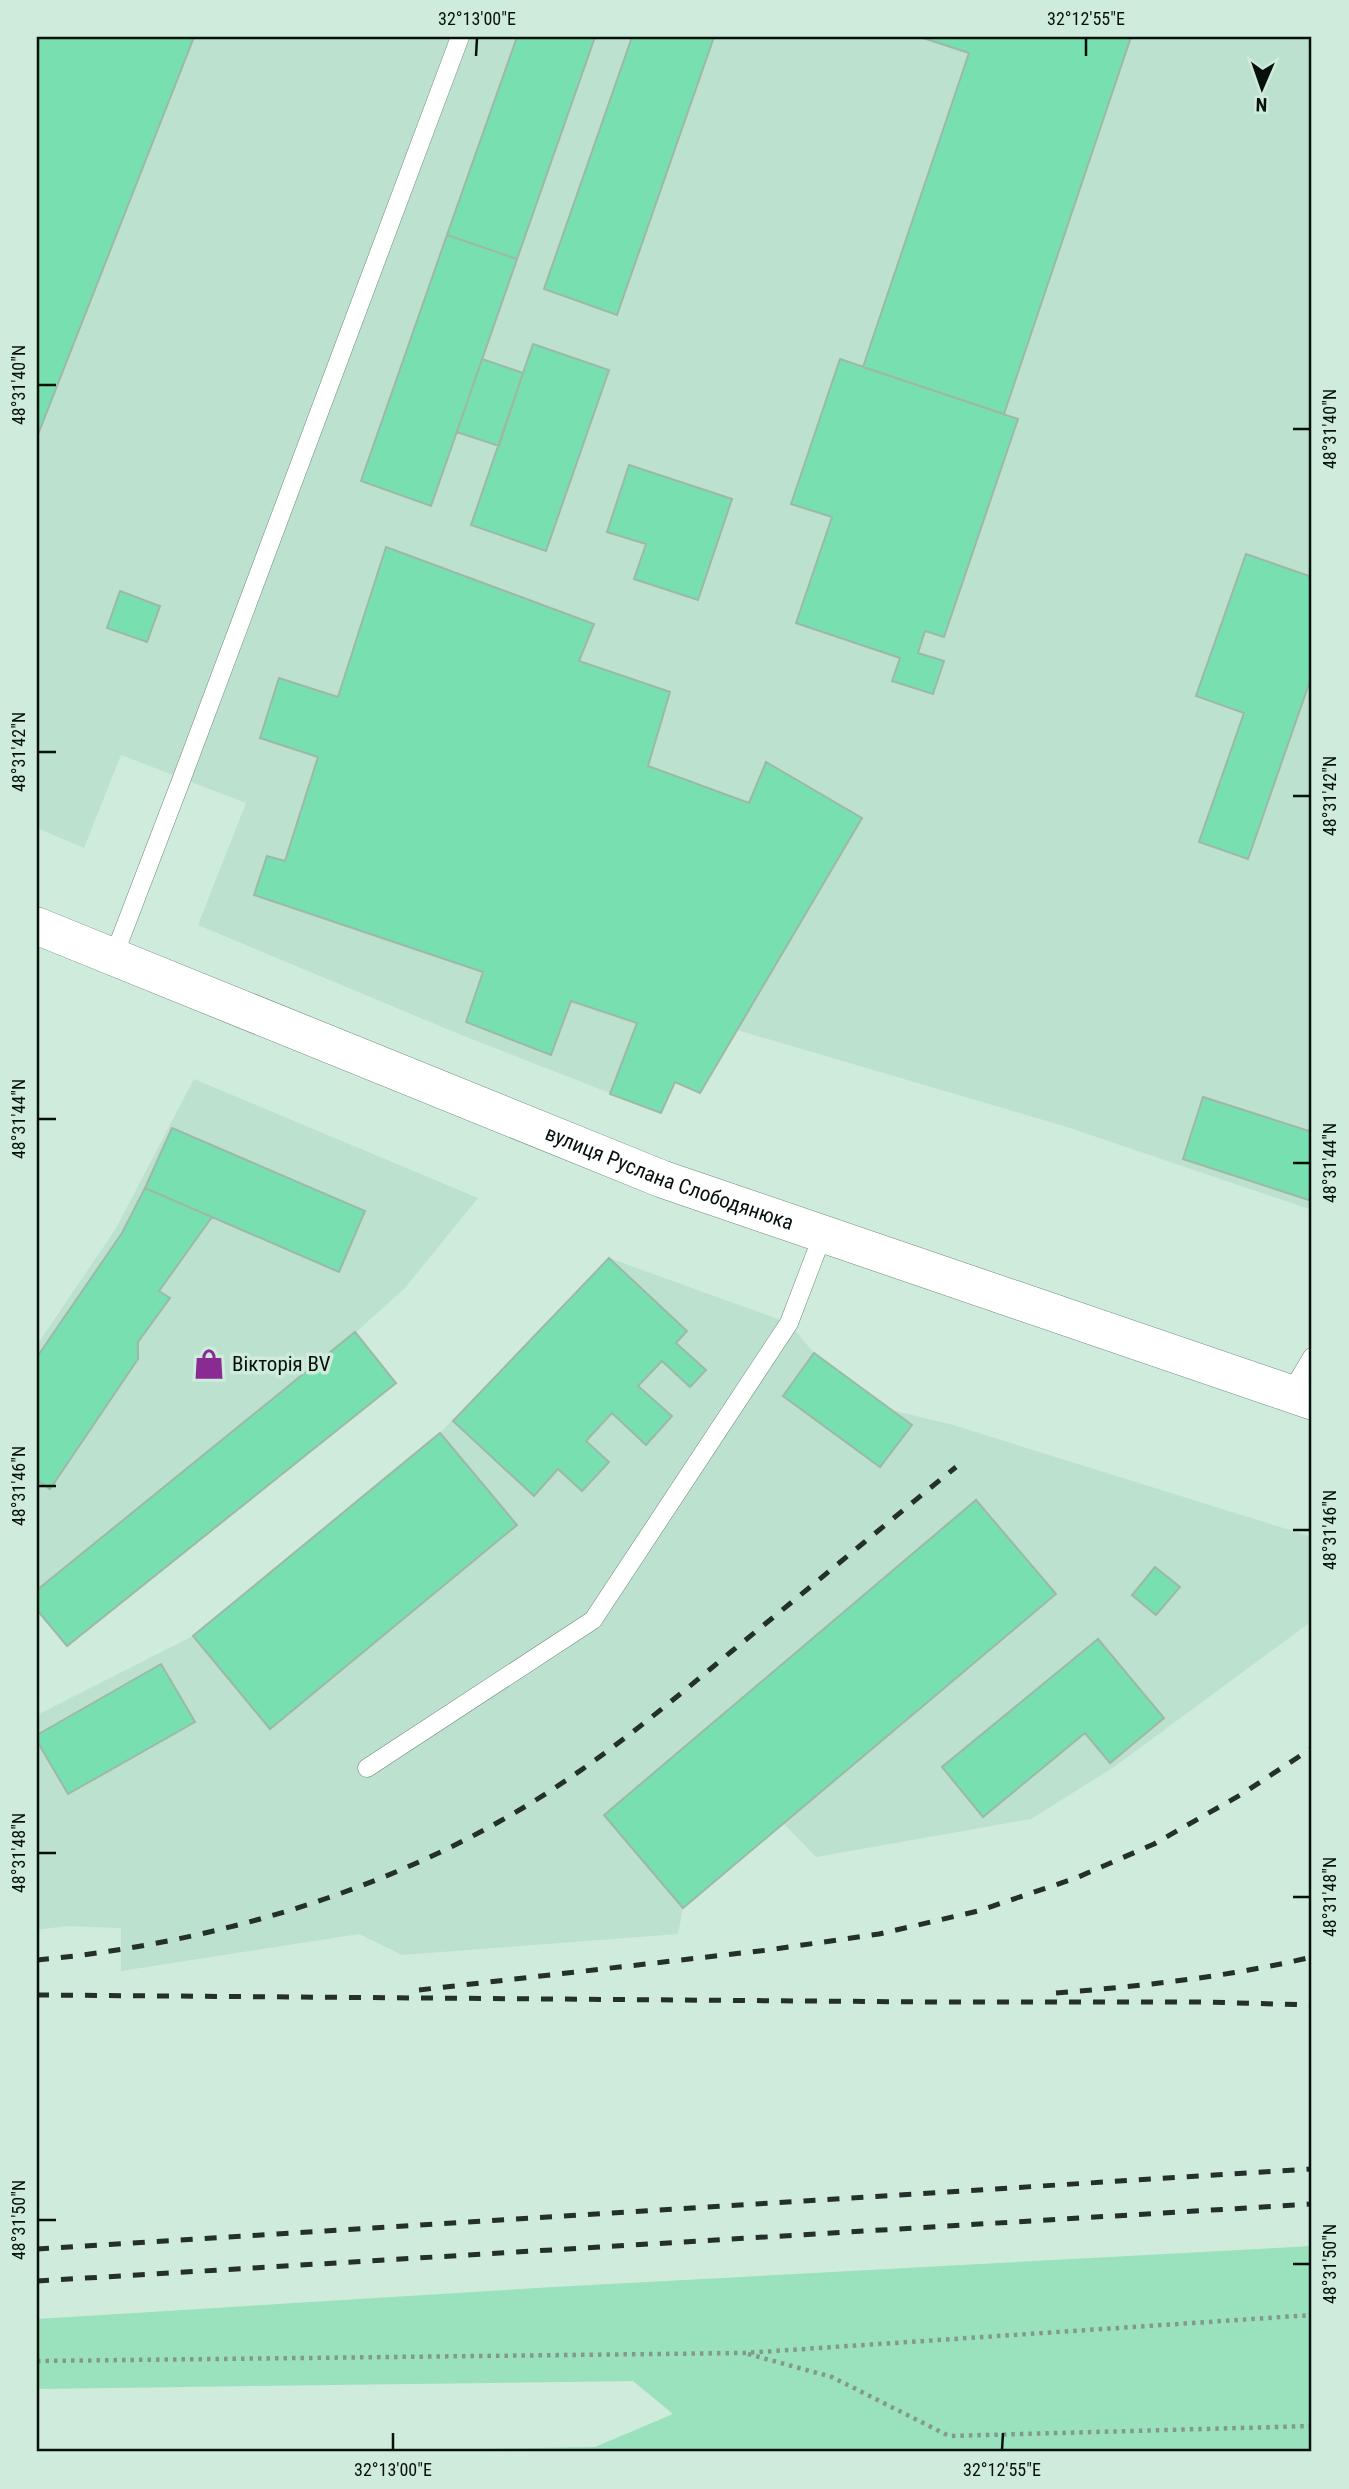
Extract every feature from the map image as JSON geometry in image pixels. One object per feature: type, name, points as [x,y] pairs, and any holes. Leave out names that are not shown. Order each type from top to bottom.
[{"type":"street","name":"вулиця Руслана Слободянюка","points":[[37,926],[662,1179],[1301,1397]]},
{"type":"lane","points":[[113,958],[460,37]]},
{"type":"lane","points":[[367,1768],[593,1620],[789,1323],[823,1234]]},
{"type":"lane","points":[[1301,1397],[1312,1357]]},
{"type":"path","points":[[37,2361],[744,2353],[1312,2315]]},
{"type":"path","points":[[744,2353],[832,2377],[949,2436],[1312,2426]]},
{"type":"shaded area","points":[[37,37],[1312,37],[1312,1210],[1064,1126],[737,1030],[700,1093],[675,1082],[661,1113],[459,1034],[198,925],[246,803],[121,755],[84,848],[37,828]]},
{"type":"shaded area","name":"Вікторія BV","points":[[194,1079],[478,1198],[404,1289],[356,1332],[396,1383],[67,1646],[37,1610],[37,1345],[115,1230]]},
{"type":"shaded area","points":[[609,1258],[789,1323],[814,1353],[891,1410],[953,1425],[1312,1537],[1312,1621],[1114,1767],[1031,1819],[816,1857],[784,1824],[683,1908],[678,1934],[402,1955],[359,1934],[121,1971],[121,1928],[66,1926],[37,1930],[37,1715],[193,1636],[440,1433]]},
{"type":"green space","points":[[1312,2246],[1312,2452],[326,2452],[595,2447],[673,2414],[633,2381],[37,2389],[37,2319],[554,2287]]},
{"type":"building","points":[[37,37],[194,37],[37,437]]},
{"type":"building","points":[[517,37],[595,37],[517,259],[447,235]]},
{"type":"building","points":[[632,37],[714,37],[617,315],[544,289]]},
{"type":"building","points":[[920,37],[1131,37],[1004,414],[863,367],[969,53]]},
{"type":"building","points":[[447,235],[517,259],[431,506],[361,481]]},
{"type":"building","points":[[533,344],[609,370],[546,551],[471,525]]},
{"type":"building","points":[[482,359],[523,373],[499,446],[457,432]]},
{"type":"building","points":[[840,359],[1018,419],[944,637],[925,631],[918,653],[944,661],[933,694],[892,681],[900,658],[796,623],[832,517],[791,504]]},
{"type":"building","points":[[629,465],[732,499],[698,600],[634,579],[646,544],[607,532]]},
{"type":"building","points":[[386,547],[594,624],[579,661],[670,692],[648,766],[749,803],[766,762],[862,818],[700,1093],[675,1082],[661,1113],[610,1094],[637,1023],[571,1001],[551,1055],[466,1022],[483,972],[254,895],[267,856],[285,861],[318,757],[260,738],[279,678],[338,697]]},
{"type":"building","points":[[1246,554],[1312,577],[1312,675],[1248,859],[1199,842],[1244,713],[1196,696]]},
{"type":"building","points":[[120,591],[160,606],[147,642],[107,628]]},
{"type":"building","points":[[1203,1097],[1312,1132],[1312,1201],[1183,1159]]},
{"type":"building","points":[[172,1128],[365,1211],[339,1272],[145,1188]]},
{"type":"building","points":[[145,1188],[212,1217],[159,1291],[170,1298],[138,1342],[138,1359],[50,1489],[37,1480],[37,1357],[122,1233]]},
{"type":"building","points":[[609,1258],[687,1331],[676,1343],[706,1370],[690,1387],[662,1361],[638,1386],[672,1416],[646,1445],[612,1413],[586,1441],[609,1462],[582,1491],[558,1469],[534,1496],[453,1421]]},
{"type":"building","points":[[355,1332],[396,1383],[67,1646],[37,1610],[37,1590]]},
{"type":"building","points":[[814,1353],[912,1425],[880,1467],[783,1396]]},
{"type":"building","points":[[440,1433],[517,1525],[270,1729],[193,1636]]},
{"type":"building","points":[[976,1500],[1056,1594],[683,1908],[604,1815]]},
{"type":"building","points":[[1155,1567],[1180,1587],[1156,1615],[1132,1595]]},
{"type":"building","points":[[1098,1639],[1164,1718],[1110,1763],[1085,1733],[983,1817],[942,1767]]},
{"type":"building","points":[[161,1664],[195,1722],[68,1794],[37,1741],[37,1735]]},
{"type":"railway","points":[[37,1960],[106,1952],[176,1939],[246,1923],[314,1903],[381,1878],[446,1849],[509,1816],[590,1764],[672,1701],[956,1467]]},
{"type":"railway","points":[[419,1990],[768,1950],[879,1934],[978,1911],[1076,1878],[1154,1844],[1242,1794],[1312,1748]]},
{"type":"railway","points":[[1056,1993],[1185,1980],[1312,1957]]},
{"type":"railway","points":[[37,1995],[1203,2002],[1312,2005]]},
{"type":"railway","points":[[37,2249],[1312,2169]]},
{"type":"railway","points":[[37,2281],[1312,2204]]},
{"type":"place","name":"Вікторія BV","points":[[209,1364]]}]
